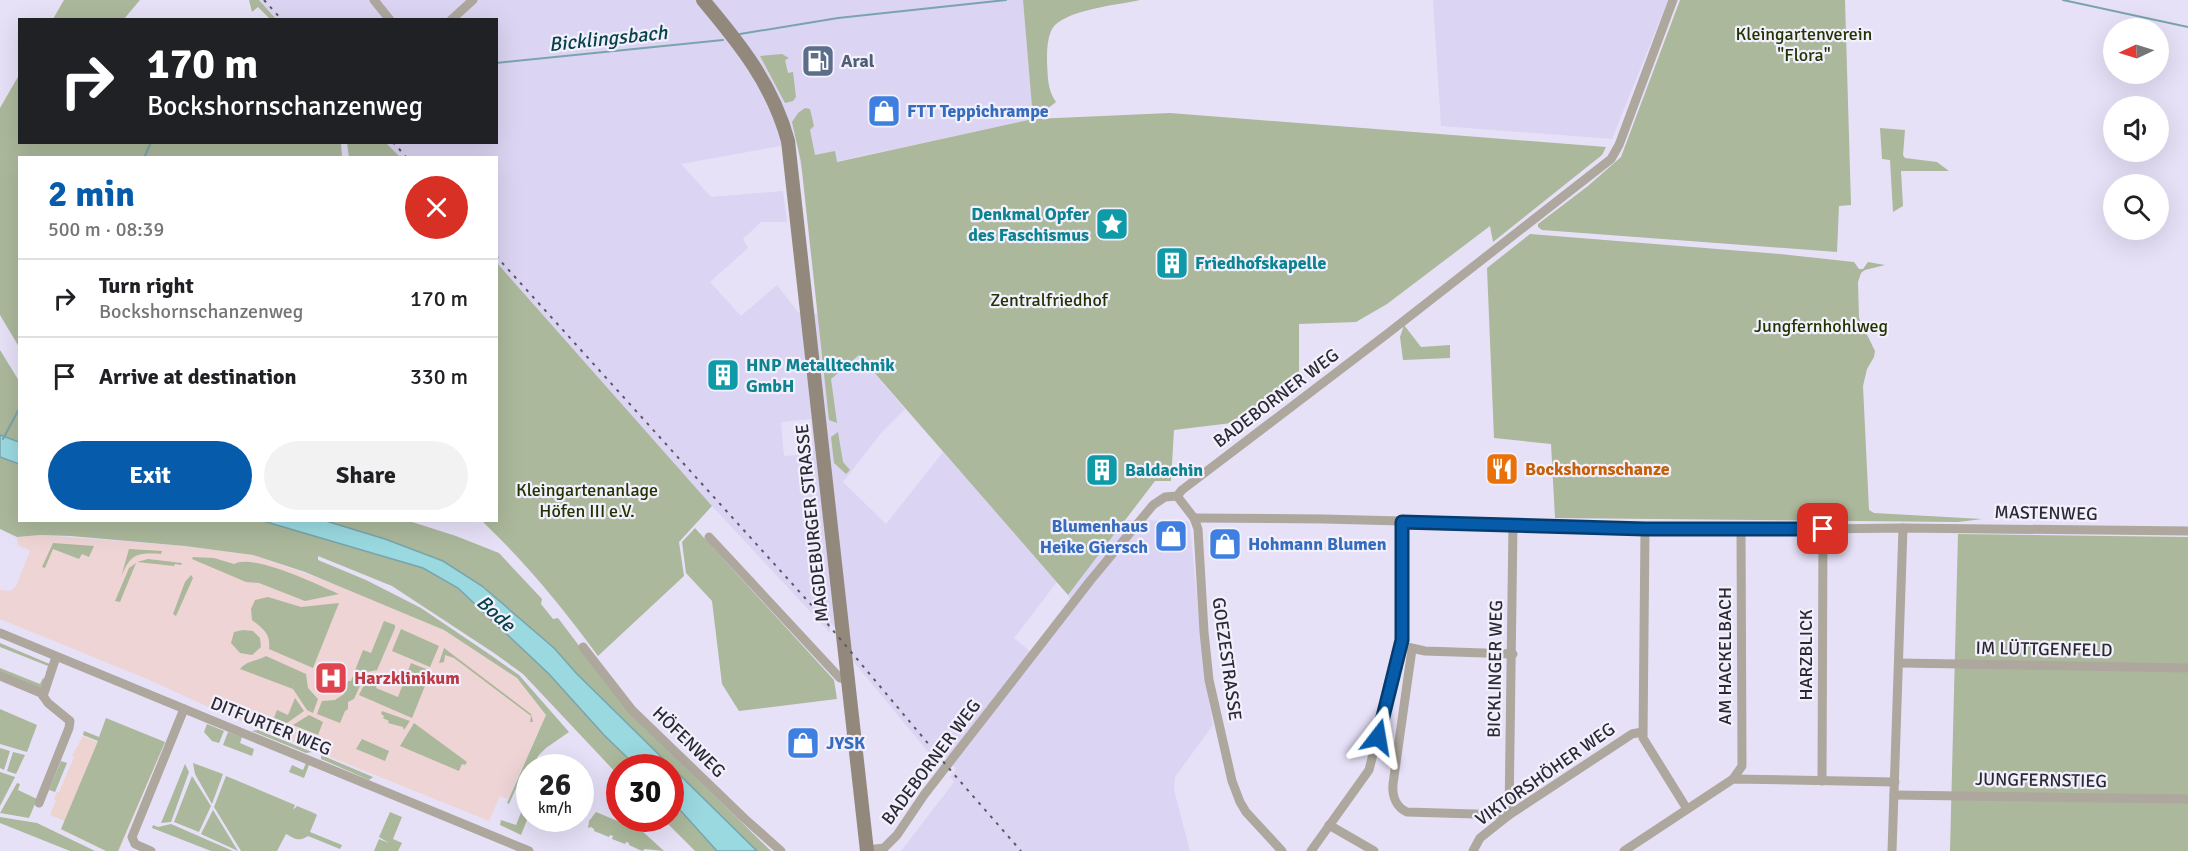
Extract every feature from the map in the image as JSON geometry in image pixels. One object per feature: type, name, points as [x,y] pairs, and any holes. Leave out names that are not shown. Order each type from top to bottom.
[{"type":"main road","name":"MAGDEBURGER STRASSE","points":[[703,0],[757,68],[777,107],[788,141],[867,851]]},
{"type":"street","points":[[374,0],[388,18]]},
{"type":"street","points":[[453,18],[474,0]]},
{"type":"street","name":"BADEBORNER WEG","points":[[867,851],[884,848],[897,836],[924,795],[1101,567],[1153,505],[1165,497],[1177,496],[1611,159],[1619,145],[1673,0]]},
{"type":"street","name":"GOEZESTRASSE","points":[[1177,496],[1194,518],[1198,533],[1209,680],[1232,781],[1246,812],[1282,851]]},
{"type":"street","name":"MASTENWEG","points":[[1194,518],[1324,519],[1645,529],[1903,528],[2188,531]]},
{"type":"street","points":[[1311,851],[1368,772],[1402,640],[1402,522]]},
{"type":"street","name":"BICKLINGER WEG","points":[[1509,815],[1513,524]]},
{"type":"street","points":[[1892,851],[1903,528]]},
{"type":"street","points":[[1645,529],[1642,732],[1644,741],[1687,809]]},
{"type":"street","name":"HARZBLICK","points":[[1822,781],[1823,529]]},
{"type":"street","name":"AM HACKELBACH","points":[[1733,779],[1740,771],[1742,762],[1741,530]]},
{"type":"street","points":[[709,537],[840,678],[847,680]]},
{"type":"street","name":"DITFURTER WEG","points":[[0,633],[529,851]]},
{"type":"street","points":[[1402,640],[1412,649],[1513,654]]},
{"type":"street","name":"HÖFENWEG","points":[[583,647],[632,710],[781,851]]},
{"type":"street","points":[[1412,649],[1392,791],[1396,802],[1401,809],[1407,812],[1509,815]]},
{"type":"street","points":[[44,696],[56,657]]},
{"type":"street","name":"IM LÜTTGENFELD","points":[[1900,663],[2188,668]]},
{"type":"street","points":[[0,676],[39,692],[68,718],[70,724],[39,803]]},
{"type":"street","points":[[151,851],[135,844],[132,837],[184,709]]},
{"type":"street","name":"VIKTORSHÖHER WEG","points":[[1473,851],[1478,840],[1509,815],[1632,734],[1642,732]]},
{"type":"street","points":[[1624,851],[1733,779],[1894,782]]},
{"type":"street","name":"JUNGFERNSTIEG","points":[[1894,795],[2188,799]]},
{"type":"street","points":[[1329,825],[1374,851]]},
{"type":"shaded area","points":[[259,0],[1023,0],[1033,119],[801,169],[797,143],[681,164],[711,197],[783,191],[787,222],[761,222],[743,239],[748,248],[710,282],[741,316],[777,285],[798,312],[823,314],[905,409],[882,432],[843,482],[886,524],[943,452],[1057,582],[1014,638],[1032,653],[1071,601],[1068,595],[1126,520],[1188,521],[1204,671],[1213,725],[1175,777],[1174,790],[1190,851],[901,851],[954,782],[950,777],[956,769],[945,756],[938,764],[853,661],[851,646],[830,622],[830,633],[712,506],[498,264],[498,156],[399,156],[387,144],[498,144],[498,18],[275,18]],"holes":[[[811,419],[813,454],[784,456],[781,422]]]},
{"type":"shaded area","points":[[1433,0],[1668,0],[1612,139],[1441,126]]},
{"type":"shaded area","name":"Harzklinikum","points":[[40,535],[185,546],[253,555],[350,589],[444,630],[517,678],[546,715],[528,754],[516,754],[516,781],[508,799],[500,796],[489,821],[224,714],[147,679],[0,619],[0,590],[10,591],[16,586],[30,551],[18,545],[17,537]]},
{"type":"shaded area","points":[[107,721],[164,745],[119,851],[107,851],[61,830],[65,821],[50,815],[56,800],[54,799],[83,736],[97,742]]},
{"type":"green space","points":[[64,0],[140,0],[125,18],[54,18]]},
{"type":"green space","points":[[249,0],[259,0],[275,18],[269,18],[258,7],[252,12]]},
{"type":"green space","name":"Zentralfriedhof","points":[[1023,0],[1140,0],[1079,13],[1067,17],[1052,29],[1047,62],[1049,88],[1056,102],[1034,119],[1170,113],[1606,147],[1602,155],[1493,242],[1490,226],[1387,304],[1356,322],[1299,324],[1299,371],[1240,422],[1174,430],[1171,481],[1155,481],[1068,595],[859,355],[831,379],[837,423],[829,420],[801,162],[792,122],[798,113],[805,108],[810,109],[814,126],[810,130],[815,155],[835,151],[837,162],[1033,119]]},
{"type":"green space","name":"Kleingartenverein \"Flora\"","points":[[1680,0],[1845,0],[1851,205],[1839,206],[1837,252],[1542,230],[1538,227],[1538,224],[1588,186],[1621,157]]},
{"type":"green space","points":[[782,54],[789,58],[785,60],[788,73],[793,72],[796,97],[793,101],[785,103],[760,56]]},
{"type":"green space","points":[[18,77],[18,144],[341,144],[342,156],[18,156],[18,345],[0,315],[0,108]]},
{"type":"green space","points":[[1880,128],[1905,130],[1903,155],[1905,158],[1937,162],[1949,171],[1901,171],[1903,206],[1893,212],[1890,160],[1882,159]]},
{"type":"green space","points":[[347,144],[387,144],[399,156],[349,156]]},
{"type":"green space","name":"Jungfernhohlweg","points":[[1530,234],[1780,254],[1854,262],[1859,269],[1863,269],[1868,262],[1885,265],[1865,270],[1861,273],[1858,282],[1859,318],[1875,351],[1863,386],[1869,510],[1874,513],[1982,519],[1958,522],[1555,518],[1551,444],[1494,438],[1487,268]]},
{"type":"green space","name":"Kleingartenanlage Höfen III e.V.","points":[[498,264],[712,506],[679,542],[684,576],[598,656],[571,620],[513,552],[483,522],[498,522]]},
{"type":"green space","points":[[1404,325],[1421,347],[1450,345],[1450,358],[1403,360],[1400,337]]},
{"type":"green space","points":[[0,350],[18,379],[18,442],[0,435]]},
{"type":"green space","points":[[838,432],[843,462],[850,470],[846,474],[834,463],[831,437]]},
{"type":"green space","points":[[0,457],[18,464],[18,522],[266,522],[423,568],[458,588],[478,606],[549,674],[624,754],[606,754],[606,762],[523,674],[494,653],[392,586],[318,556],[318,560],[366,580],[421,608],[492,656],[519,675],[569,732],[540,754],[529,754],[546,715],[517,678],[444,630],[305,572],[253,555],[185,546],[71,536],[17,537],[0,529]]},
{"type":"green space","points":[[329,522],[412,522],[499,553],[542,599],[541,604],[553,619],[558,618],[630,713],[672,754],[658,754],[577,674],[554,648],[443,561],[385,539]]},
{"type":"green space","points":[[695,528],[834,680],[837,699],[739,711],[722,684],[712,601],[686,573],[682,542]]},
{"type":"green space","points":[[1958,534],[2188,537],[2188,851],[1950,851]]},
{"type":"green space","points":[[53,543],[94,546],[89,557],[82,554],[79,559],[53,549],[45,568],[42,567]]},
{"type":"green space","points":[[129,549],[162,551],[161,554],[135,556],[121,577]]},
{"type":"green space","points":[[193,557],[214,558],[234,564],[243,562],[270,566],[339,594],[305,601],[259,583],[246,582],[192,559]]},
{"type":"green space","points":[[148,559],[182,563],[174,566],[137,562]]},
{"type":"green space","points":[[136,563],[120,602],[115,601],[129,568]]},
{"type":"green space","points":[[191,575],[193,578],[176,616],[173,614],[185,582]]},
{"type":"green space","points":[[268,597],[301,607],[339,603],[313,668],[269,649],[267,636],[263,629],[252,620],[251,609],[255,600]]},
{"type":"green space","points":[[384,621],[395,625],[395,628],[377,670],[362,673],[363,679],[354,699],[348,702],[348,709],[340,723],[317,714],[322,701],[335,700],[344,694],[363,650],[371,653]]},
{"type":"green space","points":[[401,629],[439,646],[430,667],[392,651]]},
{"type":"green space","points":[[253,631],[260,638],[261,647],[252,655],[240,653],[231,643],[234,632]]},
{"type":"green space","points":[[0,643],[52,665],[49,674],[46,673],[48,666],[0,647]]},
{"type":"green space","points":[[444,648],[531,714],[533,722],[530,722],[531,716],[454,658],[445,655],[444,662],[439,663]]},
{"type":"green space","points":[[266,656],[306,674],[308,688],[318,699],[313,713],[307,710],[293,689],[240,669]]},
{"type":"green space","points":[[411,663],[431,671],[412,718],[359,695],[367,679],[380,677],[376,688],[398,697]]},
{"type":"green space","points":[[0,668],[40,684],[43,678],[46,680],[42,689],[0,674]]},
{"type":"green space","points":[[295,698],[304,711],[287,723],[274,718],[277,710],[288,715]]},
{"type":"green space","points":[[0,709],[37,725],[27,752],[0,744]]},
{"type":"green space","points":[[382,711],[410,721],[404,730],[403,727],[388,723],[389,721],[381,714]]},
{"type":"green space","points":[[309,715],[323,722],[318,735],[293,725]]},
{"type":"green space","points":[[106,718],[165,742],[118,851],[106,851],[61,829],[98,741],[83,735],[84,731],[99,737]]},
{"type":"green space","points":[[414,723],[467,762],[465,765],[462,764],[459,771],[400,746]]},
{"type":"green space","points":[[207,724],[224,731],[219,743],[212,741],[204,732]]},
{"type":"green space","points":[[258,730],[312,752],[306,753],[252,731]]},
{"type":"green space","points":[[228,732],[242,737],[240,743],[254,749],[252,756],[223,745]]},
{"type":"green space","points":[[362,739],[389,751],[385,761],[356,749]]},
{"type":"green space","points":[[0,748],[10,751],[4,770],[0,768]]},
{"type":"green space","points":[[13,752],[25,755],[16,774],[7,771]]},
{"type":"green space","points":[[321,755],[373,777],[369,780],[321,759]]},
{"type":"green space","points":[[61,761],[67,763],[55,792],[49,790]]},
{"type":"green space","points":[[193,763],[223,774],[212,804],[195,774]]},
{"type":"green space","points":[[306,763],[309,765],[304,778],[289,772],[292,765],[303,770]]},
{"type":"green space","points":[[185,764],[189,772],[171,822],[161,823]]},
{"type":"green space","points":[[684,766],[771,851],[757,851],[684,779]]},
{"type":"green space","points":[[0,772],[15,777],[0,806]]},
{"type":"green space","points":[[192,776],[211,806],[199,832],[174,822]]},
{"type":"green space","points":[[226,776],[295,805],[293,810],[297,806],[314,813],[317,815],[310,832],[342,845],[340,849],[308,836],[297,839],[286,834],[277,851],[241,851],[214,807]]},
{"type":"green space","points":[[17,783],[20,784],[18,790],[37,799],[29,818],[0,813]]},
{"type":"green space","points":[[516,783],[516,788],[509,804],[507,803]]},
{"type":"green space","points":[[213,810],[238,851],[201,834]]},
{"type":"green space","points":[[390,812],[402,817],[393,839],[402,843],[398,851],[374,851],[379,839],[389,843],[379,837]]},
{"type":"green space","points":[[596,812],[606,816],[606,832],[643,832],[664,851],[645,849],[642,851],[629,843],[625,844],[612,839],[613,836],[609,837],[594,831]]},
{"type":"green space","points":[[684,814],[717,851],[695,851],[676,832],[684,832]]},
{"type":"green space","points":[[0,817],[37,823],[95,851],[70,851],[0,823]]},
{"type":"green space","points":[[501,820],[516,825],[516,832],[522,832],[521,835],[500,825]]},
{"type":"green space","points":[[171,824],[233,851],[211,851],[152,828],[153,825],[158,827]]},
{"type":"water","points":[[0,435],[18,442],[18,464],[0,457]]},
{"type":"water","name":"Bode","points":[[266,522],[329,522],[385,539],[443,561],[482,586],[554,648],[577,674],[658,754],[624,754],[549,674],[458,588],[423,568]]},
{"type":"water","points":[[684,779],[757,851],[717,851],[684,814]]},
{"type":"waterway","name":"Bicklingsbach","points":[[740,34],[838,18],[1006,0]]},
{"type":"waterway","name":"Bicklingsbach","points":[[2063,0],[2188,27]]},
{"type":"waterway","name":"Bicklingsbach","points":[[498,63],[723,40]]},
{"type":"waterway","name":"Bicklingsbach","points":[[145,156],[150,144]]},
{"type":"waterway","name":"Bicklingsbach","points":[[3,439],[18,411]]},
{"type":"railway","points":[[264,0],[280,18]]},
{"type":"railway","points":[[395,144],[405,156]]},
{"type":"railway","points":[[498,258],[815,609],[1021,851]]},
{"type":"place","name":"Aral","points":[[818,61]]},
{"type":"place","name":"FTT Teppichrampe","points":[[884,111]]},
{"type":"place","name":"Denkmal Opfer des Faschismus","points":[[1112,224]]},
{"type":"place","name":"Friedhofskapelle","points":[[1172,263]]},
{"type":"place","name":"HNP Metalltechnik GmbH","points":[[723,375]]},
{"type":"place","name":"Bockshornschanze","points":[[1502,469]]},
{"type":"place","name":"Baldachin","points":[[1102,470]]},
{"type":"place","name":"Blumenhaus Heike Giersch","points":[[1171,536]]},
{"type":"place","name":"Hohmann Blumen","points":[[1225,544]]},
{"type":"place","name":"Harzklinikum","points":[[331,678]]},
{"type":"place","name":"JYSK","points":[[803,743]]},
{"type":"route","points":[[1378,737],[1402,640],[1402,522],[1645,529],[1823,529]]}]
